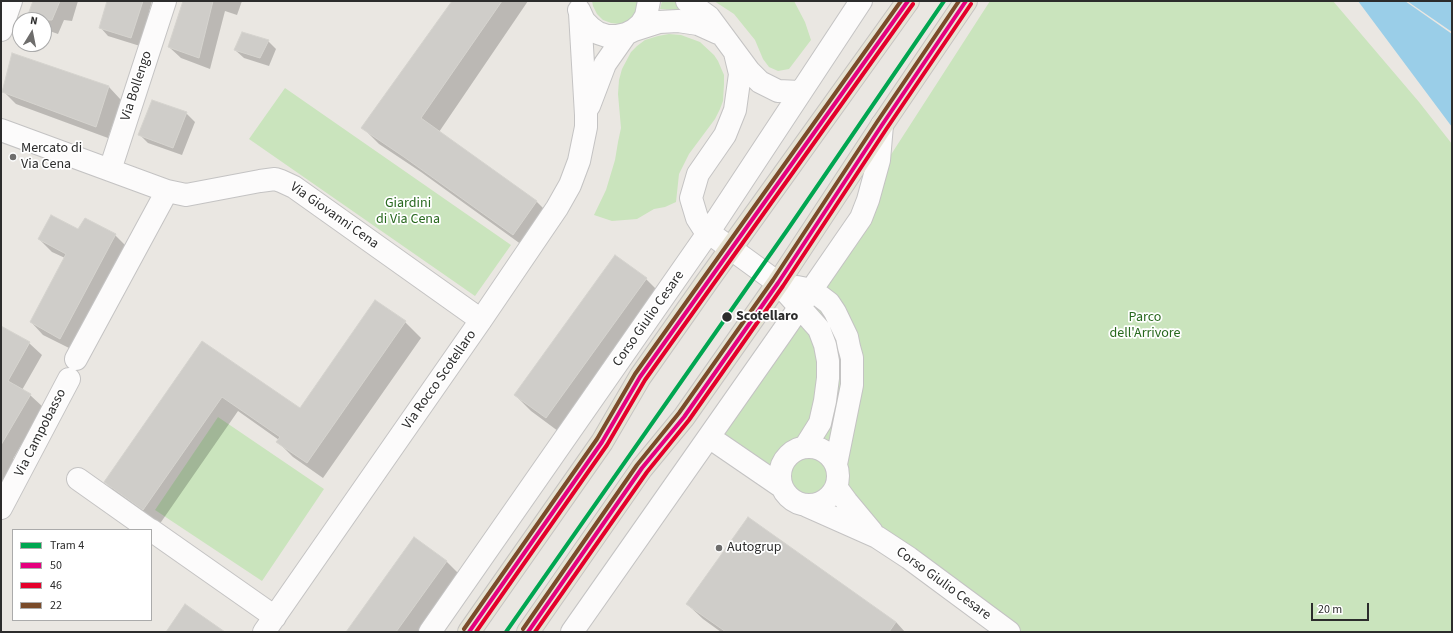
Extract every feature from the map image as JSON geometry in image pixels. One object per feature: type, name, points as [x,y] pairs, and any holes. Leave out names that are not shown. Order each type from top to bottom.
[{"type":"main road","name":"Corso Giulio Cesare","points":[[469,632],[602,442],[640,377],[730,248],[908,1]]},
{"type":"main road","points":[[528,632],[642,468],[684,417],[799,253],[882,125],[966,1]]},
{"type":"street","points":[[1,30],[11,1]]},
{"type":"street","name":"Via Bollengo","points":[[110,170],[165,1]]},
{"type":"street","name":"Via Rocco Scotellaro","points":[[586,115],[601,72],[609,58],[630,32],[641,24],[646,16],[649,1]]},
{"type":"street","points":[[686,1],[709,17],[749,71],[760,82],[778,91],[800,92]]},
{"type":"street","name":"Corso Giulio Cesare","points":[[430,632],[708,233],[861,1]]},
{"type":"street","points":[[578,5],[584,21],[598,33],[612,36],[630,32],[659,22],[678,21],[698,24],[711,29],[729,44],[740,74],[733,115],[725,135],[698,174],[691,198],[697,218],[708,233],[778,283],[819,329],[825,345],[828,361],[828,378],[820,423],[805,446]]},
{"type":"street","name":"Via Rocco Scotellaro","points":[[270,624],[481,320],[566,194],[582,153],[585,132],[586,115],[578,5]]},
{"type":"street","points":[[572,632],[861,218],[868,200],[879,160],[882,125]]},
{"type":"street","name":"Via Giovanni Cena","points":[[1,130],[167,191],[192,194],[260,180],[275,179],[281,181],[294,187],[481,320]]},
{"type":"street","points":[[76,359],[167,191]]},
{"type":"street","points":[[778,283],[812,290],[829,303],[847,337],[852,358],[852,385],[836,464],[838,479],[833,494],[827,499],[813,505],[805,505],[791,499],[782,487],[780,472],[786,458],[798,448],[805,446],[820,448],[827,452],[836,464]]},
{"type":"street","name":"Via Campobasso","points":[[1,508],[69,379]]},
{"type":"street","points":[[709,437],[782,487]]},
{"type":"street","points":[[78,479],[150,529]]},
{"type":"street","name":"Corso Giulio Cesare","points":[[836,487],[877,537]]},
{"type":"street","name":"Corso Giulio Cesare","points":[[805,505],[877,537],[909,558],[1009,632]]},
{"type":"street","points":[[152,531],[270,624]]},
{"type":"green space","points":[[592,1],[641,1],[633,18],[627,22],[619,24],[603,20],[597,14]]},
{"type":"green space","points":[[662,1],[675,1],[685,7],[686,11],[660,9]]},
{"type":"green space","points":[[714,1],[794,1],[805,22],[811,40],[789,69],[778,71],[769,67],[763,59],[755,40],[734,14]]},
{"type":"green space","name":"Parco dell'Arrivore","points":[[990,1],[1333,1],[1419,102],[1452,144],[1452,632],[1013,632],[909,558],[709,437]]},
{"type":"green space","points":[[669,34],[681,35],[700,42],[714,55],[724,75],[723,101],[720,109],[715,119],[689,154],[679,174],[676,202],[665,207],[654,209],[637,219],[612,221],[594,215],[606,190],[615,160],[621,128],[618,94],[619,80],[622,69],[631,52],[645,40]]},
{"type":"green space","name":"Giardini di Via Cena","points":[[285,88],[511,245],[475,296],[249,139]]},
{"type":"green space","points":[[218,417],[324,489],[262,581],[155,510]]},
{"type":"water","points":[[1358,1],[1405,1],[1452,34],[1452,127]]},
{"type":"water","points":[[1407,1],[1452,1],[1452,32]]},
{"type":"building","points":[[33,1],[60,1],[52,20],[52,12],[29,12]]},
{"type":"building","points":[[107,1],[143,1],[131,38],[99,28]]},
{"type":"building","points":[[183,1],[213,1],[199,58],[168,47]]},
{"type":"building","points":[[452,1],[502,1],[421,118],[537,201],[513,235],[361,128]]},
{"type":"building","points":[[242,32],[269,40],[260,58],[234,50]]},
{"type":"building","points":[[12,53],[109,86],[96,127],[2,92]]},
{"type":"building","points":[[152,100],[187,112],[173,148],[138,135]]},
{"type":"building","points":[[51,215],[78,229],[85,218],[116,234],[60,339],[30,322],[66,254],[38,239]]},
{"type":"building","points":[[615,255],[647,278],[546,418],[514,395]]},
{"type":"building","points":[[375,300],[406,321],[307,463],[276,442],[280,437],[222,397],[143,510],[104,482],[202,341],[300,408]]},
{"type":"building","points":[[1,326],[30,342],[8,381],[31,394],[1,445]]},
{"type":"building","points":[[748,517],[896,622],[889,632],[726,632],[686,604]]},
{"type":"building","points":[[414,537],[447,561],[396,632],[346,632]]},
{"type":"building","points":[[185,604],[225,632],[166,632]]},
{"type":"tram line","name":"4","points":[[506,632],[788,229],[944,1]]},
{"type":"transit line","name":"22","points":[[464,629],[597,439],[635,374],[901,1]]},
{"type":"transit line","name":"50","points":[[469,632],[602,442],[640,377],[908,1]]},
{"type":"transit line","name":"22","points":[[523,629],[637,465],[679,413],[773,280],[959,1]]},
{"type":"transit line","name":"50","points":[[528,632],[642,468],[684,417],[778,283],[966,1]]},
{"type":"transit line","name":"46","points":[[476,632],[607,445],[645,380],[913,4]]},
{"type":"transit line","name":"46","points":[[535,632],[647,472],[689,420],[783,286],[971,4]]},
{"type":"place","name":"Mercato di Via Cena","points":[[13,157]]},
{"type":"place","name":"Scotellaro","points":[[727,317]]},
{"type":"place","name":"Autogrup","points":[[719,548]]}]
